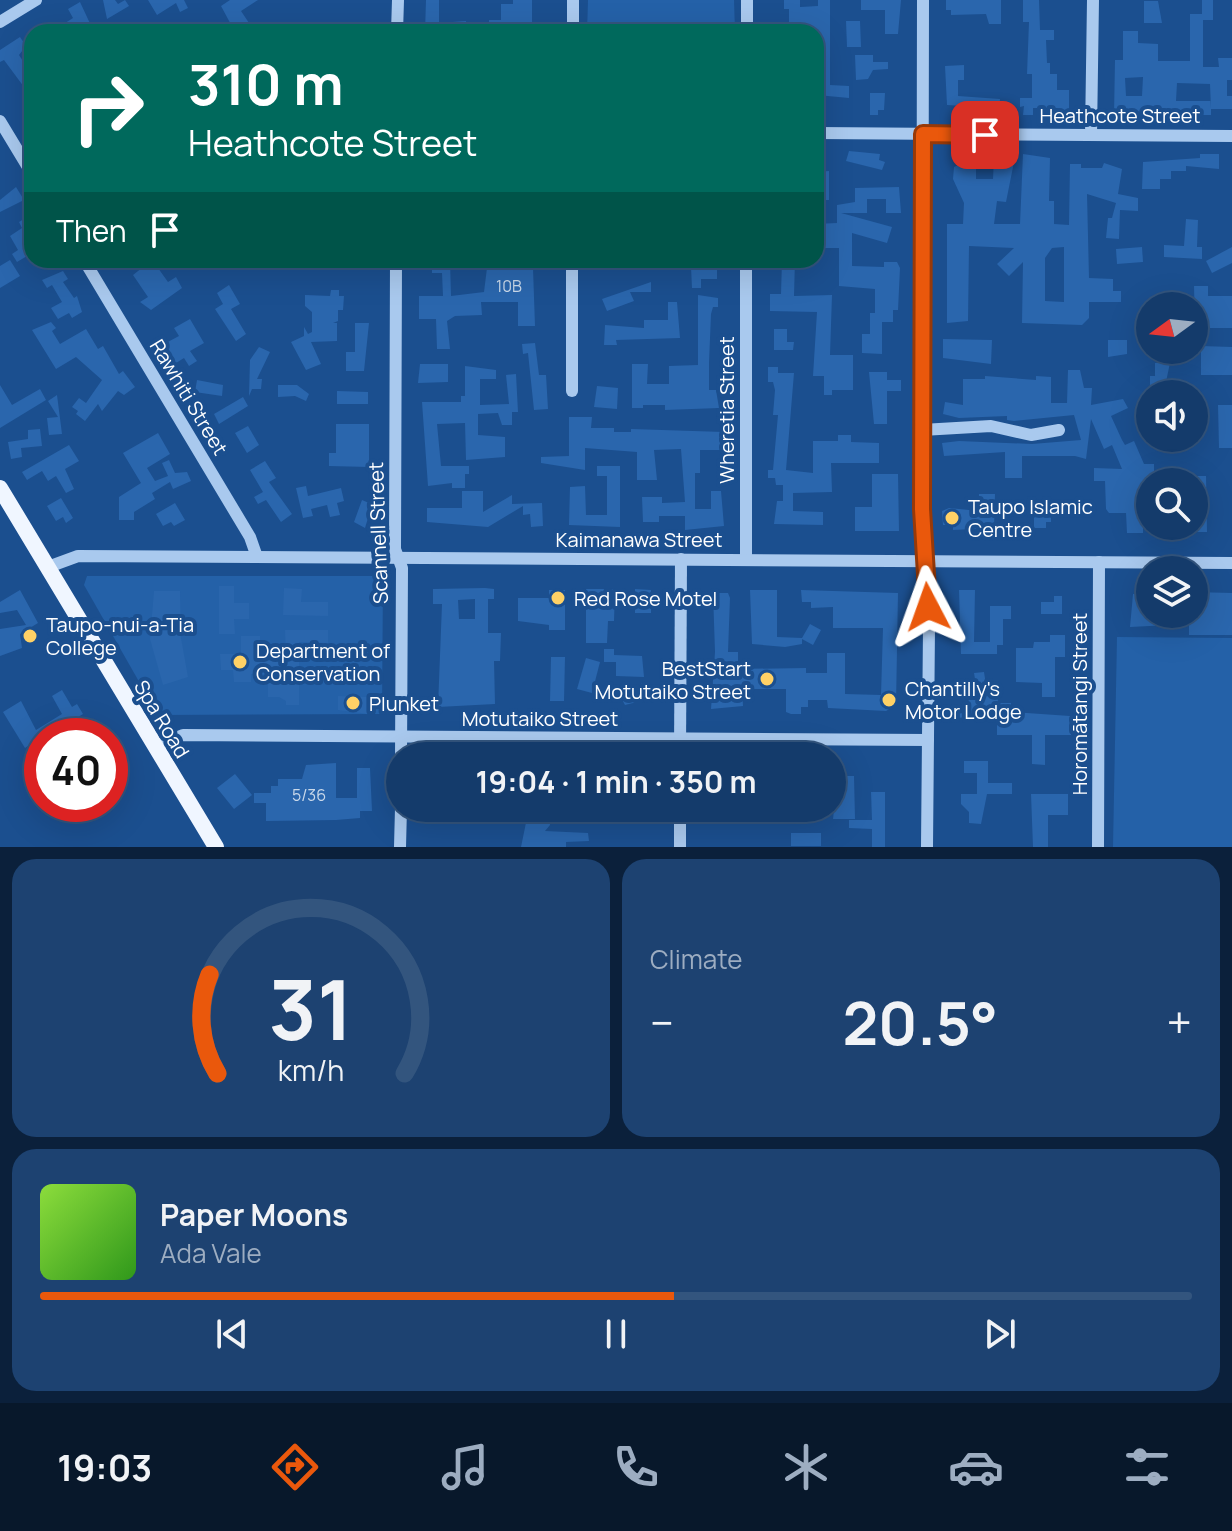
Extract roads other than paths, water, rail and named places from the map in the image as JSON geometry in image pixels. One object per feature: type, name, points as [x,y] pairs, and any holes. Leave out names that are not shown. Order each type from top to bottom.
[{"type":"main road","name":"Spa Road","points":[[0,488],[216,847]]},
{"type":"street","points":[[0,22],[36,0]]},
{"type":"street","points":[[397,24],[398,0]]},
{"type":"street","points":[[573,0],[573,24]]},
{"type":"street","points":[[747,0],[747,24]]},
{"type":"street","points":[[923,0],[922,430],[929,627],[927,847]]},
{"type":"street","points":[[1091,135],[1093,0]]},
{"type":"street","points":[[0,121],[24,161]]},
{"type":"street","name":"Heathcote Street","points":[[824,133],[1232,136]]},
{"type":"street","name":"Rawhiti Street","points":[[89,268],[250,537],[257,557]]},
{"type":"street","name":"Scannell Street","points":[[396,268],[395,549],[402,568],[401,742]]},
{"type":"street","points":[[572,268],[572,391]]},
{"type":"street","name":"Wheretia Street","points":[[746,268],[746,560]]},
{"type":"street","points":[[922,430],[991,426],[1031,435],[1059,430]]},
{"type":"street","name":"Kaimanawa Street","points":[[48,567],[78,556],[1232,563]]},
{"type":"street","points":[[680,739],[681,559]]},
{"type":"street","name":"Horomātangi Street","points":[[1098,847],[1099,562]]},
{"type":"street","name":"Motutaiko Street","points":[[155,746],[183,735],[928,740]]},
{"type":"street","points":[[400,847],[401,822]]},
{"type":"street","points":[[680,822],[680,847]]},
{"type":"place","name":"Taupo Islamic Centre","points":[[952,518]]},
{"type":"place","name":"Red Rose Motel","points":[[558,598]]},
{"type":"place","name":"Taupo-nui-a-Tia College","points":[[30,636]]},
{"type":"place","name":"Department of Conservation","points":[[240,662]]},
{"type":"place","name":"BestStart Motutaiko Street","points":[[767,679]]},
{"type":"place","name":"Chantilly's Motor Lodge","points":[[889,700]]},
{"type":"place","name":"Plunket","points":[[353,703]]}]
